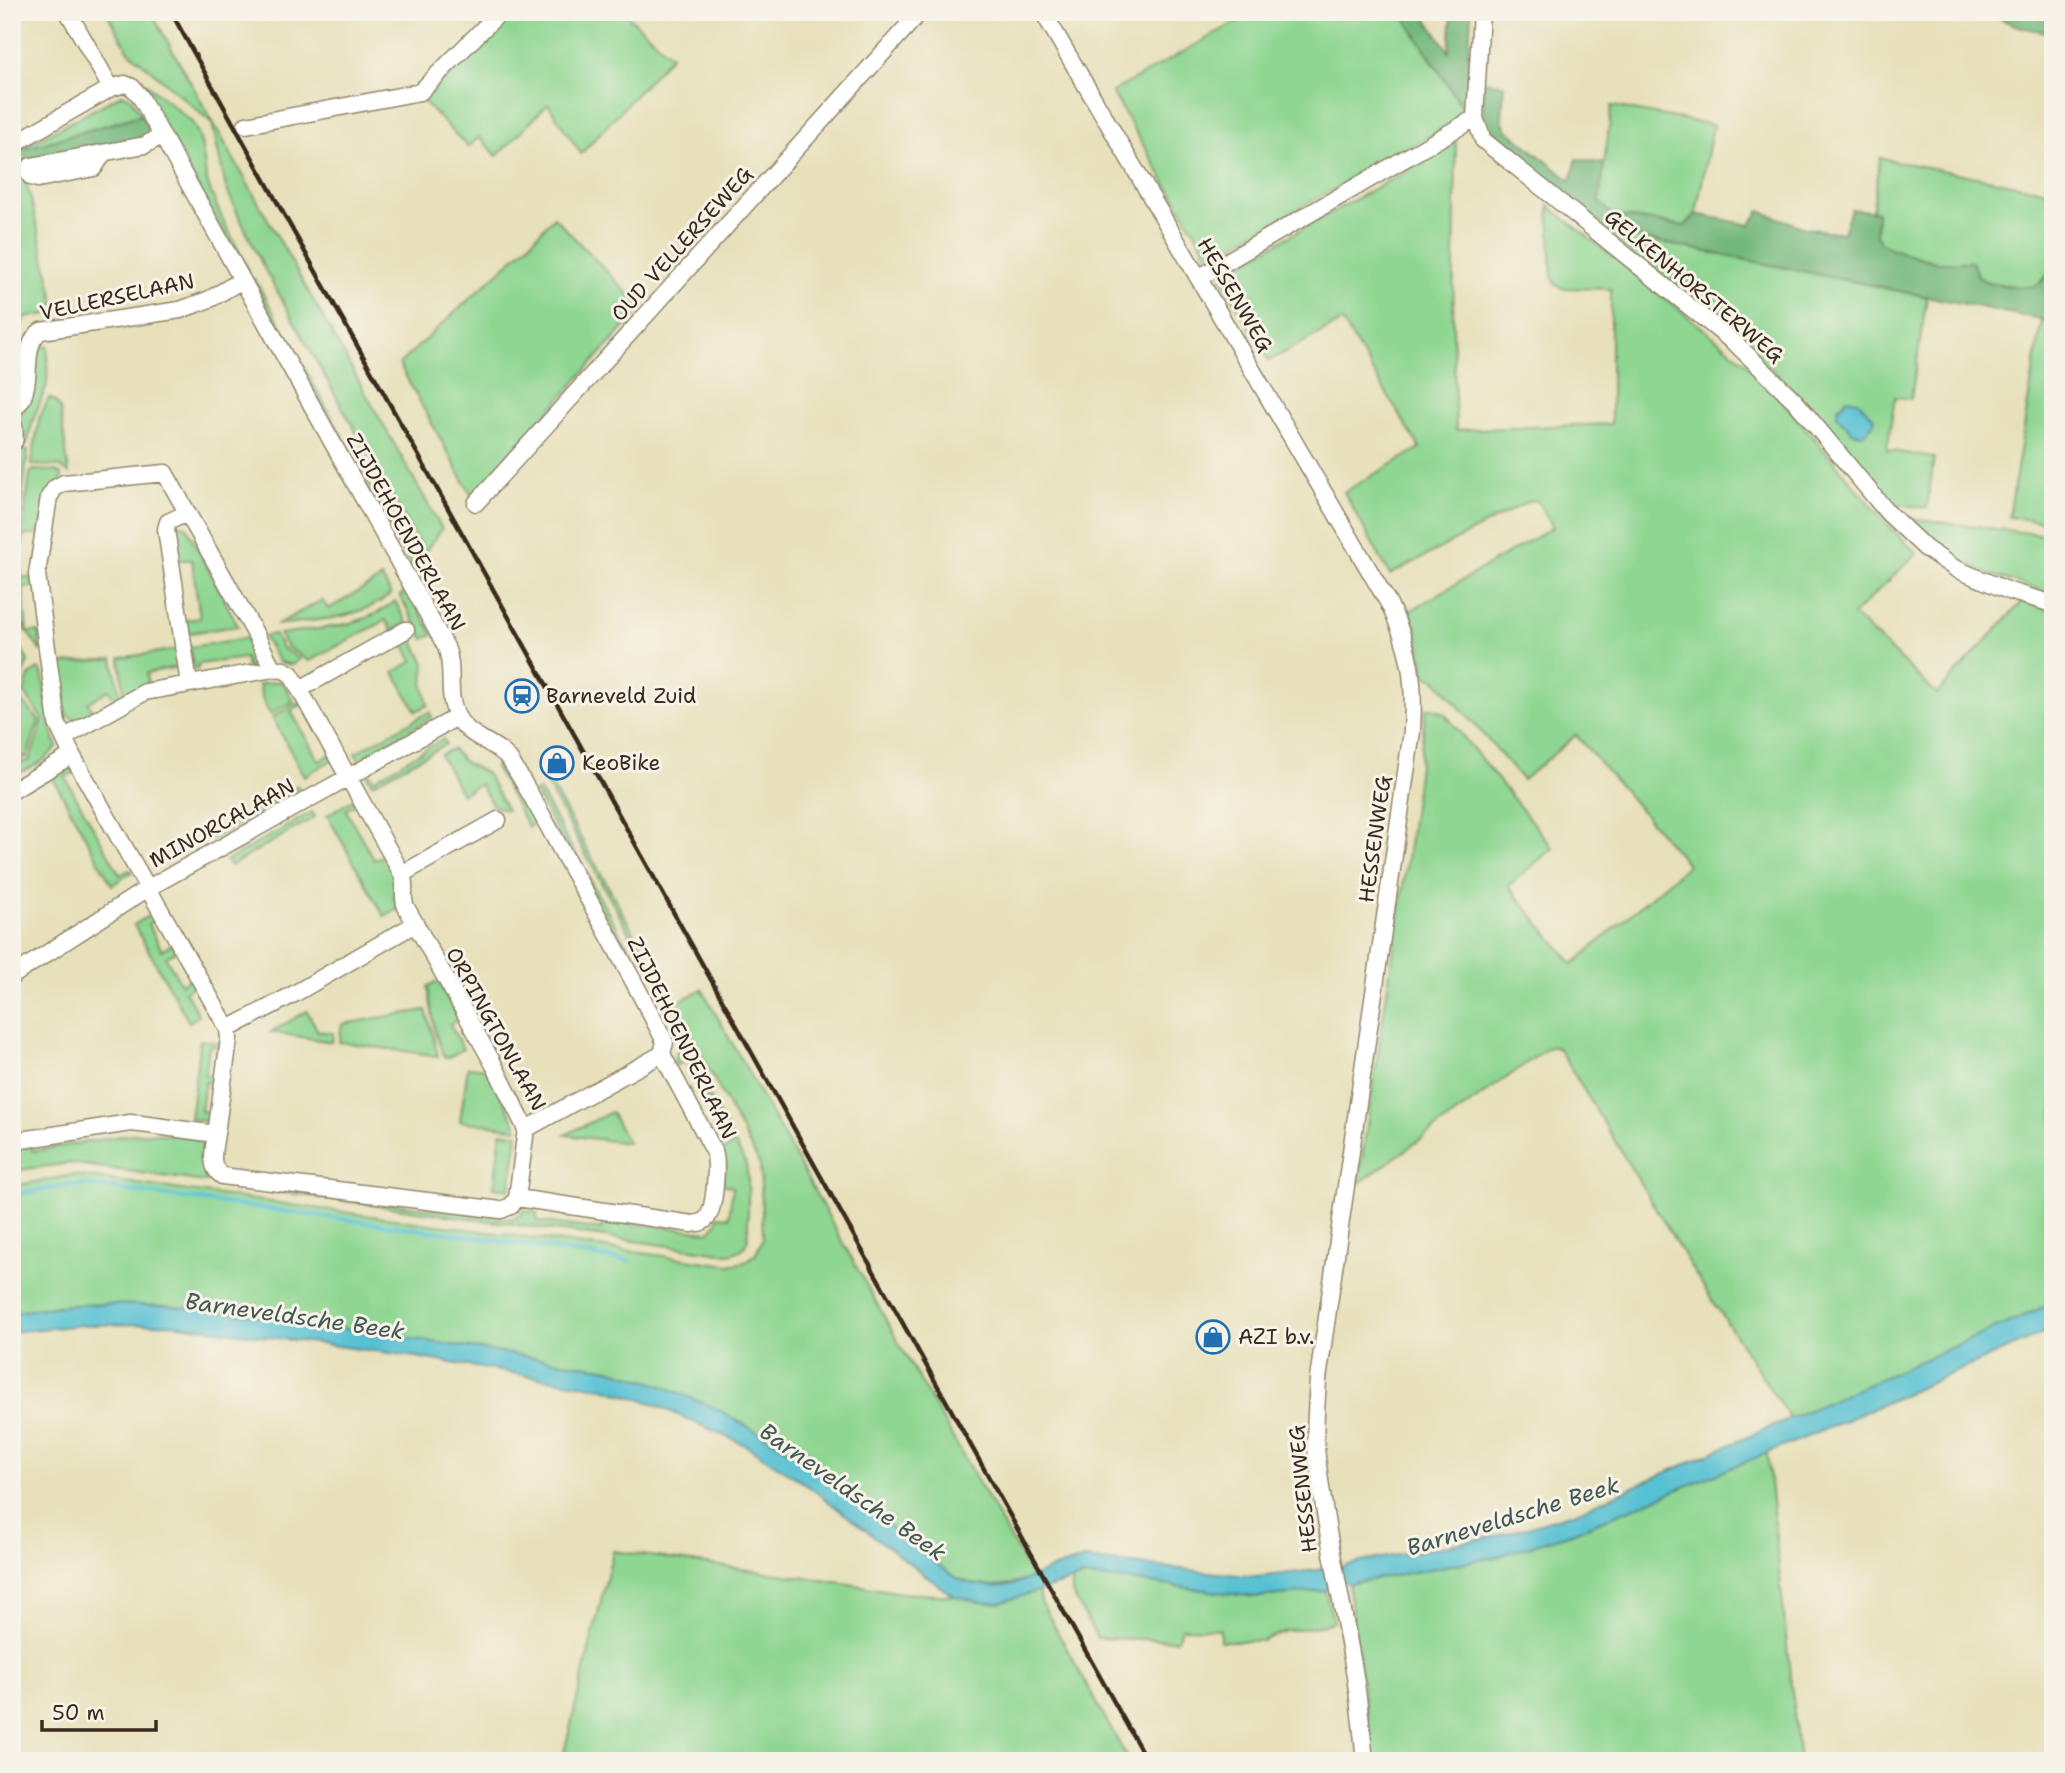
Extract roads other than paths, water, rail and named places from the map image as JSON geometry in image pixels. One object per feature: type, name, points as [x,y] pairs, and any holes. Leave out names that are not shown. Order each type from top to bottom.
[{"type":"street","points":[[12,145],[111,88],[68,12]]},
{"type":"street","points":[[246,125],[420,92],[500,12]]},
{"type":"street","name":"OUD VELLERSEWEG","points":[[476,503],[920,12]]},
{"type":"street","name":"HESSENWEG","points":[[1043,12],[1390,604],[1405,640],[1413,674],[1412,731],[1318,1379],[1316,1447],[1335,1576],[1354,1672],[1365,1761]]},
{"type":"street","points":[[1200,277],[1475,118],[1480,12]]},
{"type":"street","name":"ZIJDEHOENDERLAAN","points":[[111,88],[125,84],[140,96],[446,647],[451,657],[451,695],[457,717],[479,738],[500,750],[510,760],[635,982],[665,1042],[662,1054],[717,1159],[709,1216],[703,1222],[692,1224],[517,1198],[511,1206],[501,1210],[222,1176],[215,1172],[212,1163],[228,1029]]},
{"type":"street","name":"GELKENHORSTERWEG","points":[[1475,118],[1483,140],[1737,345],[1795,401],[1888,513],[1925,548],[1956,569],[2010,591],[2053,604]]},
{"type":"street","points":[[103,154],[145,145],[161,136]]},
{"type":"street","name":"VELLERSELAAN","points":[[12,411],[24,393],[31,347],[36,334],[41,331],[180,310],[210,299],[242,280]]},
{"type":"street","points":[[12,428],[12,440]]},
{"type":"street","points":[[273,669],[165,472],[64,483],[55,488],[49,497],[37,573],[57,723],[72,755],[228,1029],[415,924]]},
{"type":"street","points":[[187,513],[168,522],[166,529],[189,684]]},
{"type":"street","points":[[65,737],[145,692],[273,669],[284,670],[290,674],[300,689],[406,630]]},
{"type":"street","name":"ORPINGTONLAAN","points":[[300,689],[402,874],[406,888],[403,900],[526,1129],[517,1198]]},
{"type":"street","name":"MINORCALAAN","points":[[12,976],[148,888],[457,717]]},
{"type":"street","points":[[12,791],[72,755]]},
{"type":"street","points":[[402,874],[498,820]]},
{"type":"street","points":[[526,1129],[662,1054]]},
{"type":"street","points":[[15,1141],[130,1123],[216,1134]]},
{"type":"water","points":[[1847,399],[1858,401],[1875,419],[1872,426],[1862,434],[1854,433],[1837,416],[1838,408]]},
{"type":"water","points":[[2053,1303],[2053,1328],[2032,1338],[1826,1429],[1574,1532],[1495,1557],[1348,1584],[1344,1581],[1329,1585],[1325,1591],[1256,1597],[1128,1580],[1083,1577],[999,1603],[979,1602],[956,1596],[942,1588],[804,1483],[745,1445],[652,1403],[603,1388],[397,1354],[171,1324],[82,1325],[12,1332],[12,1313],[51,1307],[91,1304],[176,1307],[302,1322],[609,1369],[657,1384],[713,1407],[777,1443],[834,1482],[959,1579],[998,1587],[1016,1584],[1084,1559],[1257,1577],[1342,1567],[1501,1535],[1576,1512]]},
{"type":"waterway","points":[[12,1195],[72,1185],[93,1186],[456,1234],[628,1261]]},
{"type":"railway","points":[[171,12],[1147,1761]]},
{"type":"place","name":"Barneveld Zuid","points":[[522,696]]},
{"type":"place","name":"KeoBike","points":[[557,763]]},
{"type":"place","name":"AZI b.v.","points":[[1213,1337]]},
{"type":"water label","name":"Barneveldsche Beek","points":[[295,1316]]},
{"type":"water label","name":"Barneveldsche Beek","points":[[853,1492]]},
{"type":"water label","name":"Barneveldsche Beek","points":[[1513,1516]]}]
